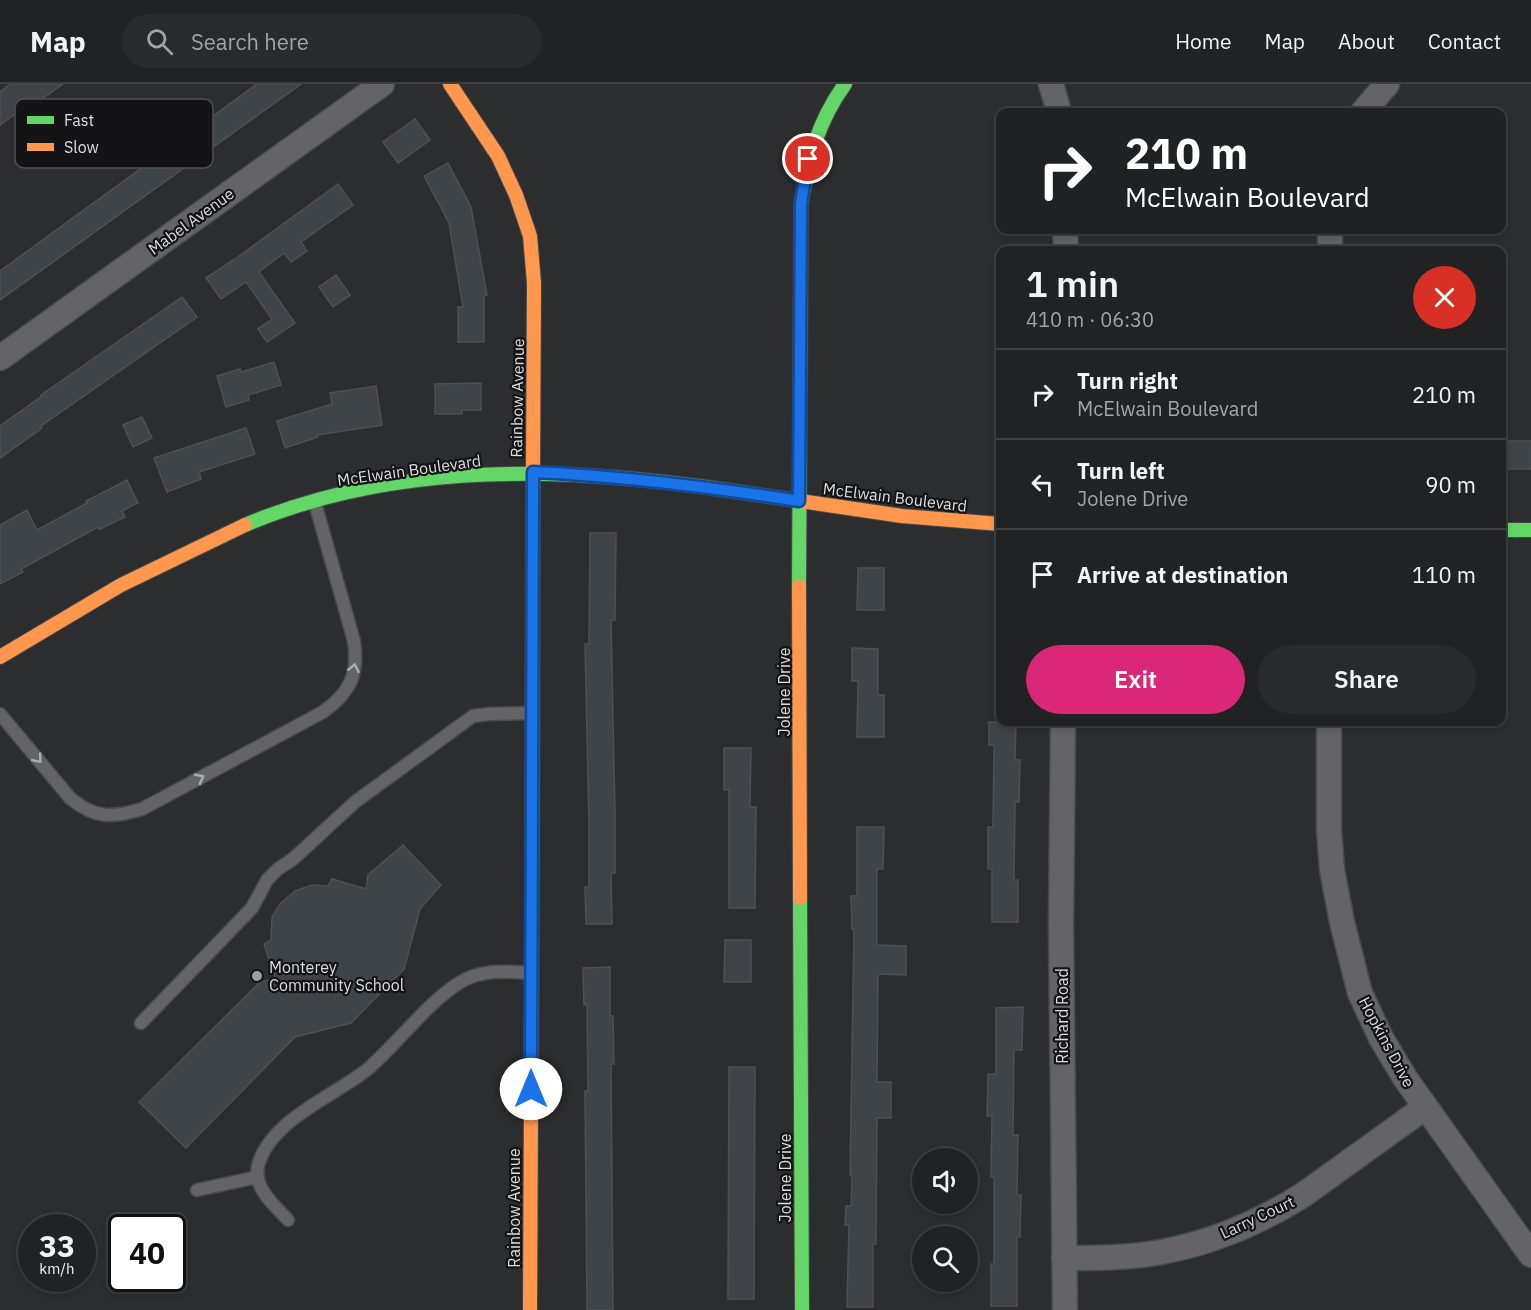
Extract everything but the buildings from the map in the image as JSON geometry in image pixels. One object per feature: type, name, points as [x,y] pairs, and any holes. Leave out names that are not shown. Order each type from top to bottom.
[{"type":"street","name":"Mabel Avenue","points":[[0,358],[382,84]]},
{"type":"street","name":"Rainbow Avenue","points":[[450,84],[486,134],[517,196],[530,238],[534,283],[530,1310]]},
{"type":"street","name":"Jolene Drive","points":[[802,1310],[799,501],[801,204],[808,159],[823,117],[845,84]]},
{"type":"street","points":[[1051,84],[1058,108]]},
{"type":"street","points":[[1366,108],[1387,84]]},
{"type":"street","name":"McElwain Boulevard","points":[[0,657],[52,623],[138,575],[245,525],[292,507],[355,492],[436,480],[533,472],[608,476],[672,482],[863,512],[948,522],[996,524]]},
{"type":"street","points":[[1506,530],[1531,530]]},
{"type":"street","name":"Richard Road","points":[[1063,726],[1065,1310]]},
{"type":"street","name":"Hopkins Drive","points":[[1329,726],[1331,860],[1350,956],[1360,993],[1381,1038],[1424,1108],[1531,1255]]},
{"type":"street","name":"Larry Court","points":[[1064,1258],[1115,1257],[1161,1252],[1202,1242],[1237,1229],[1284,1207],[1303,1195],[1424,1108]]},
{"type":"lane","points":[[0,714],[70,798],[83,809],[101,815],[115,816],[142,809],[323,712],[344,694],[351,681],[356,656],[354,641],[314,502]]},
{"type":"lane","points":[[141,1023],[252,908],[273,875],[355,802],[473,716],[532,714]]},
{"type":"lane","points":[[288,1220],[265,1194],[258,1182],[258,1167],[278,1134],[319,1100],[368,1069],[442,995],[460,982],[480,973],[504,970],[531,973]]},
{"type":"lane","points":[[196,1190],[258,1177]]},
{"type":"traffic: fast","points":[[799,586],[801,204],[807,171],[821,127],[835,98],[845,84]]},
{"type":"traffic: fast","points":[[532,896],[533,471]]},
{"type":"traffic: fast","points":[[245,525],[303,504],[363,489],[424,479],[548,474],[610,477],[732,491]]},
{"type":"traffic: fast","points":[[1506,530],[1531,530]]},
{"type":"traffic: fast","points":[[800,898],[802,1310]]},
{"type":"traffic: slow","points":[[450,84],[498,156],[516,195],[530,236],[534,283],[533,471]]},
{"type":"traffic: slow","points":[[732,491],[902,516],[996,524]]},
{"type":"traffic: slow","points":[[0,657],[121,585],[245,525]]},
{"type":"traffic: slow","points":[[799,586],[800,898]]},
{"type":"traffic: slow","points":[[530,1310],[532,896]]},
{"type":"place","name":"Monterey Community School","points":[[257,976]]},
{"type":"route","points":[[531,1089],[533,472],[608,476],[682,484],[799,501],[801,204],[808,159]]}]
